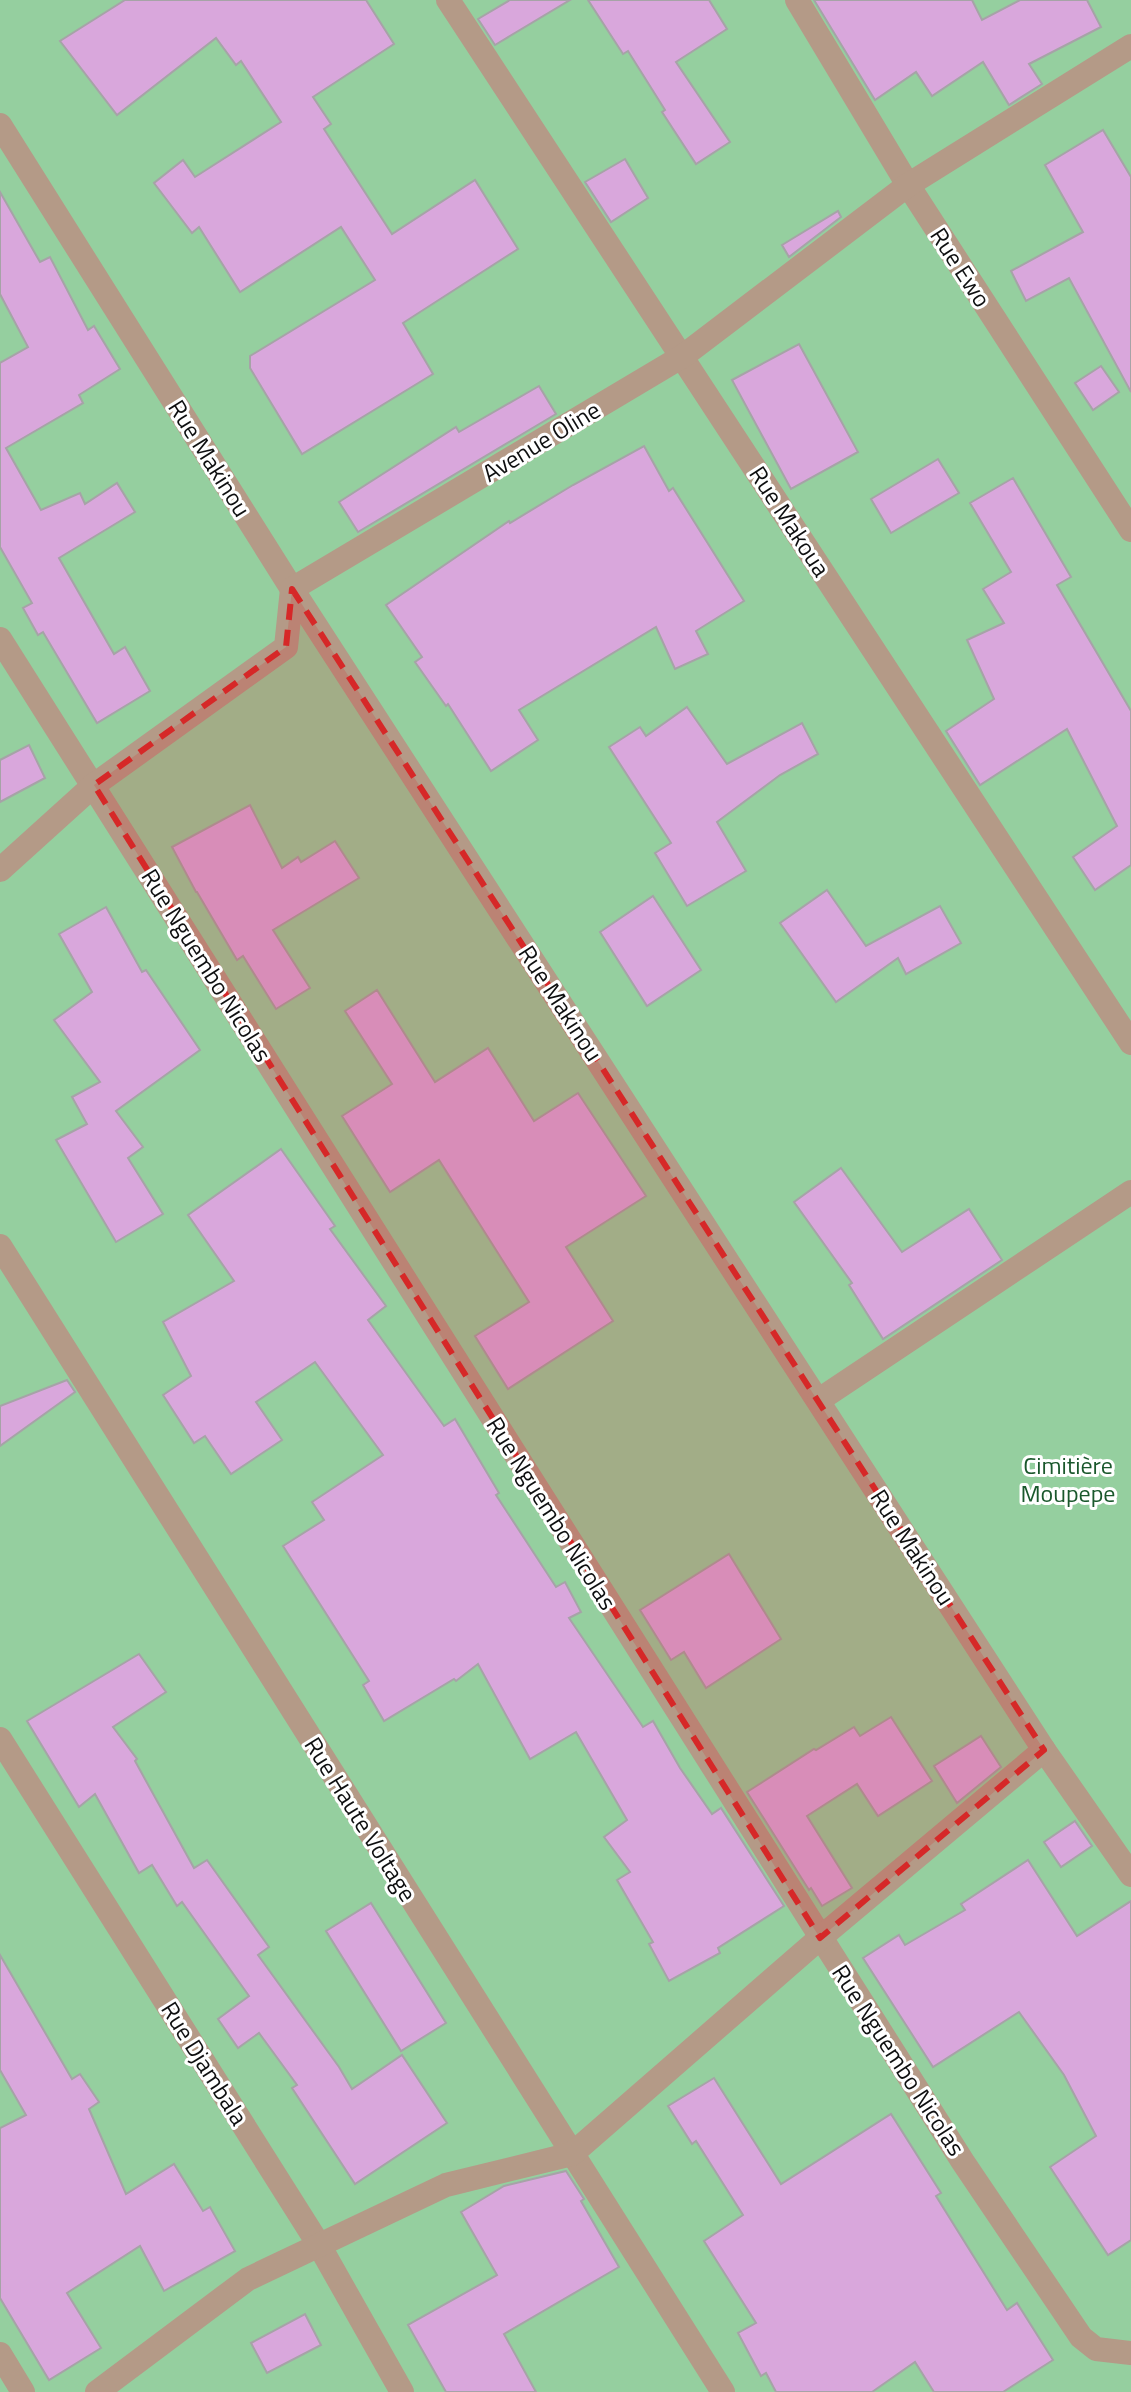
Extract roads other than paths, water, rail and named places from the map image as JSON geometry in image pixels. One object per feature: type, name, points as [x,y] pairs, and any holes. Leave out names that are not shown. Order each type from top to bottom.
[{"type":"street","name":"Rue Makoua","points":[[448,0],[1131,1043]]},
{"type":"street","name":"Rue Ewo","points":[[797,0],[908,185],[1131,530]]},
{"type":"street","name":"Avenue Oline","points":[[292,589],[683,356],[908,185],[1131,46]]},
{"type":"street","name":"Rue Makinou","points":[[0,125],[292,589],[1044,1750],[1131,1875]]},
{"type":"street","points":[[0,870],[94,785],[286,647],[292,589]]},
{"type":"street","name":"Rue Nguembo Nicolas","points":[[0,639],[963,2162],[1081,2337],[1096,2349],[1131,2353]]},
{"type":"street","points":[[819,1400],[1131,1192]]},
{"type":"street","name":"Rue Haute Voltage","points":[[0,1246],[723,2392]]},
{"type":"street","name":"Rue Djambala","points":[[0,1739],[319,2245],[402,2392]]},
{"type":"street","points":[[97,2392],[248,2279],[446,2185],[572,2154],[820,1938],[1044,1750]]},
{"type":"street","points":[[0,2354],[23,2392]]},
{"type":"park label","name":"Cimitière Moupepe","points":[[1068,1479]]}]
